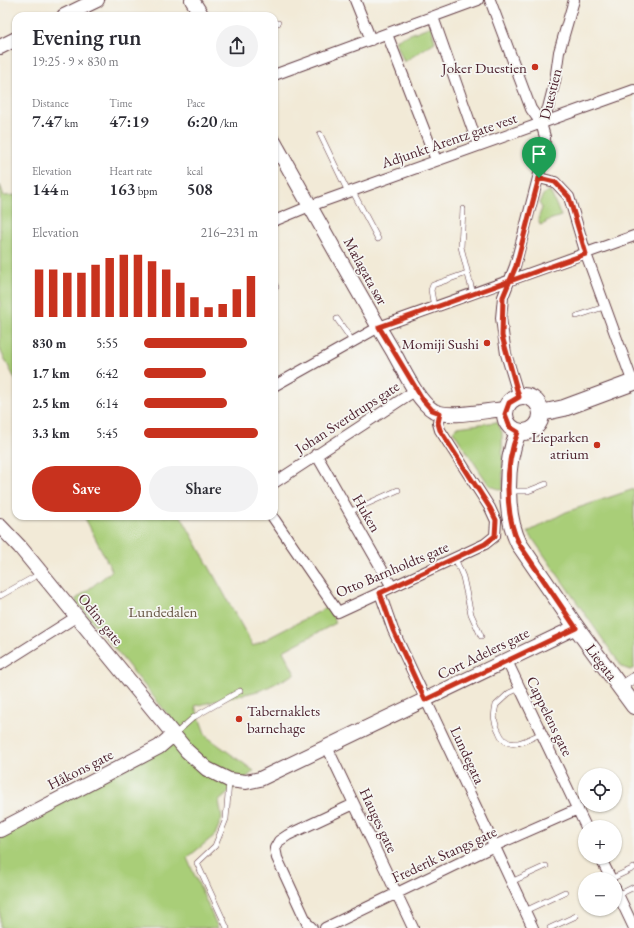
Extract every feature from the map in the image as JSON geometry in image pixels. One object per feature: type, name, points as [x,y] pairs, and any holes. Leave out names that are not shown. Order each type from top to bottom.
[{"type":"main road","points":[[541,413],[564,408],[634,382]]},
{"type":"main road","points":[[525,396],[535,401],[541,413],[538,424],[530,431],[518,432],[507,423],[506,409],[509,403],[519,397],[525,396]]},
{"type":"main road","points":[[509,491],[510,454],[518,432]]},
{"type":"main road","name":"Liegata","points":[[509,491],[510,517],[517,539],[576,628],[634,706]]},
{"type":"street","points":[[72,12],[97,0]]},
{"type":"street","points":[[192,0],[200,12]]},
{"type":"street","points":[[355,0],[371,40]]},
{"type":"street","points":[[278,74],[478,0]]},
{"type":"street","points":[[490,0],[531,109],[541,123]]},
{"type":"street","name":"Duestien","points":[[519,397],[502,336],[503,297],[516,266],[539,178],[544,155],[545,137],[541,123],[548,108],[556,81],[559,52],[574,0]]},
{"type":"street","points":[[433,17],[478,145]]},
{"type":"street","points":[[388,34],[436,160]]},
{"type":"street","points":[[0,47],[12,41]]},
{"type":"street","name":"Adjunkt Arentz gate vest","points":[[278,219],[350,191],[634,90]]},
{"type":"street","name":"Mælagata sør","points":[[278,149],[416,390],[427,405],[440,413]]},
{"type":"street","points":[[539,178],[555,182],[569,197],[586,254],[604,306],[634,382]]},
{"type":"street","points":[[278,384],[379,327],[634,236]]},
{"type":"street","name":"Johan Sverdrups gate","points":[[278,480],[416,390]]},
{"type":"street","points":[[440,413],[453,414],[506,409]]},
{"type":"street","name":"Otto Barnholdts gate","points":[[275,520],[338,612],[485,544],[495,536],[496,520],[490,508],[440,430],[438,423],[440,413]]},
{"type":"street","name":"Huken","points":[[316,454],[392,587]]},
{"type":"street","name":"Odins gate","points":[[0,526],[41,573],[173,735]]},
{"type":"street","name":"Lundegata","points":[[380,593],[393,630],[533,928]]},
{"type":"street","points":[[0,666],[76,617]]},
{"type":"street","name":"Cort Adelers gate","points":[[173,735],[207,769],[229,780],[246,782],[260,779],[576,628]]},
{"type":"street","name":"Cappelens gate","points":[[507,661],[578,809]]},
{"type":"street","points":[[620,687],[634,678]]},
{"type":"street","name":"Håkons gate","points":[[0,830],[159,747],[173,735]]},
{"type":"street","name":"Hauges gate","points":[[328,747],[413,928]]},
{"type":"street","points":[[312,928],[307,923],[277,858],[275,848],[279,841],[288,835],[354,804]]},
{"type":"street","name":"Frederik Stangs gate","points":[[325,928],[494,846],[578,809]]},
{"type":"street","points":[[622,902],[634,928]]},
{"type":"lane","points":[[320,134],[350,191],[378,239]]},
{"type":"lane","points":[[463,209],[461,247],[473,294]]},
{"type":"lane","points":[[434,308],[431,290],[433,285],[467,273]]},
{"type":"lane","points":[[577,316],[604,306]]},
{"type":"lane","points":[[337,319],[353,342]]},
{"type":"lane","points":[[509,491],[528,491],[546,484]]},
{"type":"lane","points":[[349,512],[398,490]]},
{"type":"lane","points":[[455,558],[463,577],[471,614],[481,636]]},
{"type":"lane","points":[[0,596],[41,573]]},
{"type":"lane","points":[[520,688],[509,693],[496,705],[494,721],[501,739],[511,744],[517,744],[542,733]]},
{"type":"lane","points":[[173,735],[194,717],[240,692]]},
{"type":"lane","points":[[227,928],[197,863],[215,846],[226,819],[229,780]]},
{"type":"lane","points":[[511,882],[546,866]]},
{"type":"lane","points":[[622,874],[634,868]]},
{"type":"lane","points":[[622,890],[634,888]]},
{"type":"lane","points":[[525,911],[565,892]]},
{"type":"lane","points":[[550,928],[576,916]]},
{"type":"green space","points":[[431,26],[435,42],[404,62],[395,40]]},
{"type":"green space","points":[[0,185],[4,196],[12,195],[12,373],[0,350]]},
{"type":"green space","points":[[547,191],[550,191],[561,216],[546,221],[546,223],[540,225],[538,219],[542,208],[539,203]]},
{"type":"green space","points":[[497,422],[502,432],[503,491],[489,485],[453,431],[457,427]]},
{"type":"green space","points":[[634,489],[634,668],[630,670],[622,667],[528,532],[566,512]]},
{"type":"green space","name":"Lundedalen","points":[[86,520],[183,520],[253,646],[328,607],[336,623],[283,651],[295,674],[262,690],[195,706],[206,736],[254,771],[219,801],[222,818],[215,835],[187,858],[218,928],[0,928],[0,838],[183,733],[75,600],[112,571]]},
{"type":"place","name":"Joker Duestien","points":[[535,67]]},
{"type":"place","name":"Momiji Sushi","points":[[487,343]]},
{"type":"place","name":"Lieparken atrium","points":[[597,445]]},
{"type":"place","name":"Tabernaklets barnehage","points":[[239,719]]},
{"type":"route","points":[[539,178],[516,266],[508,282],[503,297],[501,318],[502,336],[506,354],[519,397],[508,404],[505,414],[507,423],[518,432],[513,443],[509,462],[509,505],[514,534],[519,544],[576,628],[425,700],[393,630],[380,593],[485,544],[495,536],[496,520],[490,508],[444,438],[438,423],[440,413],[432,410],[423,400],[379,327],[508,282],[586,254],[569,197],[555,182],[539,178]]}]
